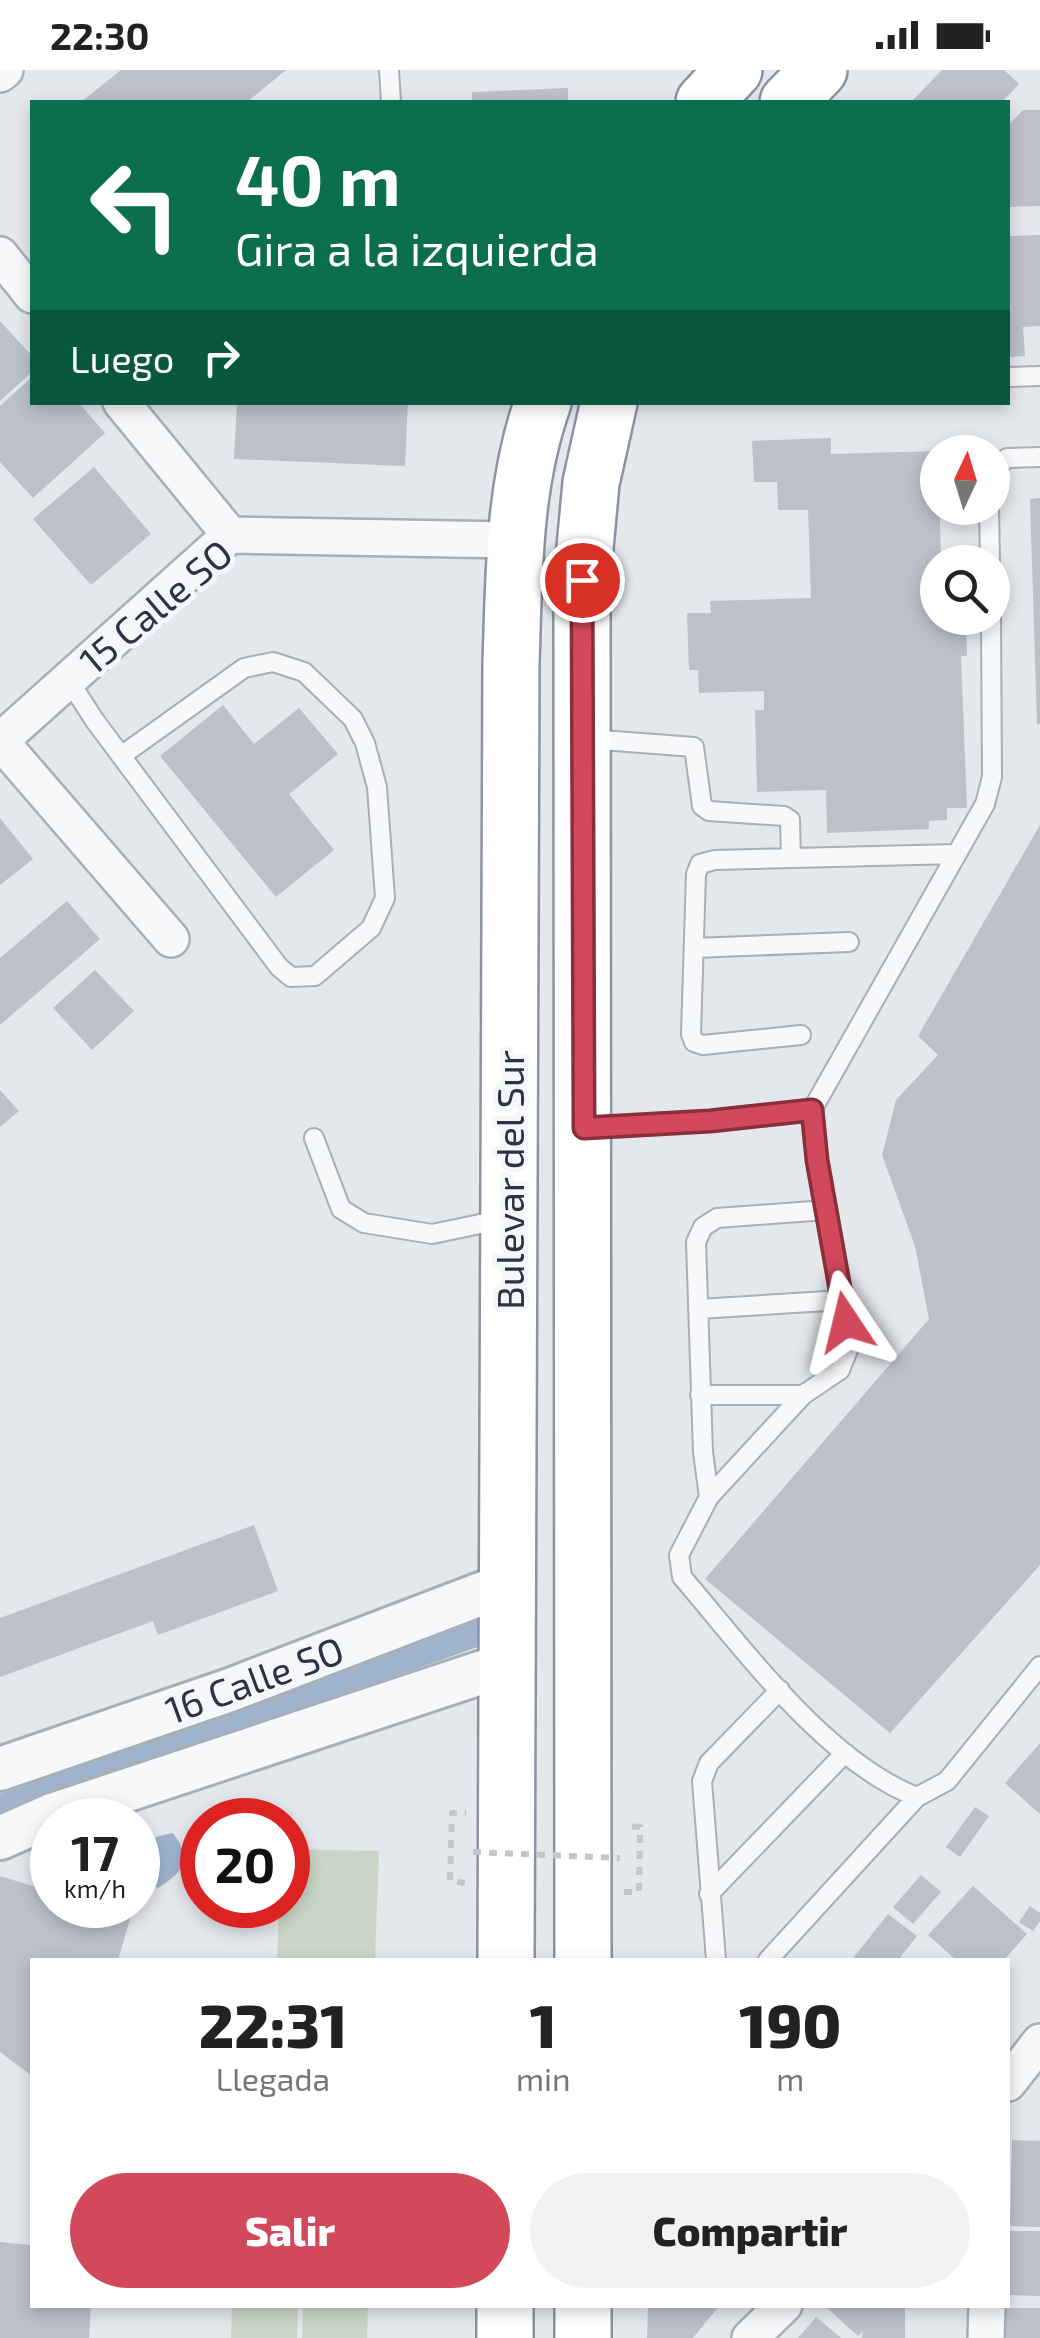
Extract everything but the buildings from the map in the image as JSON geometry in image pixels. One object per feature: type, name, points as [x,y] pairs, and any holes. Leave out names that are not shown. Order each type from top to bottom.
[{"type":"highway","name":"Bulevar del Sur","points":[[506,1958],[515,540],[532,433],[541,405]]},
{"type":"highway","name":"Bulevar del Sur","points":[[583,1958],[582,580],[591,482],[608,405]]},
{"type":"highway","points":[[508,1376],[528,1496],[541,1525],[562,1538],[584,1536]]},
{"type":"highway","points":[[507,1584],[536,1596],[557,1625],[584,1753]]},
{"type":"highway","points":[[505,2308],[505,2338]]},
{"type":"highway","points":[[583,2308],[583,2338]]},
{"type":"street","points":[[0,255],[30,292]]},
{"type":"street","points":[[123,405],[230,534]]},
{"type":"street","name":"15 Calle SO","points":[[0,741],[230,534],[515,540]]},
{"type":"street","points":[[0,741],[172,939]]},
{"type":"street","name":"16 Calle SO","points":[[0,1769],[230,1690],[507,1584]]},
{"type":"street","name":"16 Calle SO","points":[[0,1838],[52,1814],[507,1664]]},
{"type":"street","points":[[1010,2081],[1040,2042]]},
{"type":"street","points":[[750,2338],[781,2308]]},
{"type":"street","points":[[986,2338],[987,2308]]},
{"type":"lane","points":[[389,70],[391,100]]},
{"type":"lane","points":[[1010,377],[1040,376]]},
{"type":"lane","points":[[1010,458],[1040,456]]},
{"type":"lane","points":[[916,1797],[888,1786],[845,1753],[780,1690],[682,1576],[679,1555],[710,1497],[803,1395],[840,1370],[850,1345],[812,1110],[985,804],[992,777],[990,635]]},
{"type":"lane","points":[[68,680],[121,756],[279,967],[292,977],[315,976],[372,928],[385,898],[378,787],[365,742],[353,719],[304,672],[273,662],[244,668],[121,756]]},
{"type":"lane","points":[[583,739],[694,747],[702,806],[708,811],[784,816],[790,820],[791,858]]},
{"type":"lane","points":[[800,1035],[703,1045],[694,1042],[691,1034],[696,874],[700,864],[715,860],[957,854]]},
{"type":"lane","points":[[694,948],[849,942]]},
{"type":"lane","points":[[584,1128],[812,1110]]},
{"type":"lane","points":[[314,1138],[341,1209],[364,1223],[432,1234],[509,1218]]},
{"type":"lane","points":[[710,1497],[703,1452],[696,1242],[704,1227],[717,1218],[826,1210]]},
{"type":"lane","points":[[698,1309],[842,1300]]},
{"type":"lane","points":[[700,1395],[803,1395]]},
{"type":"lane","points":[[770,1958],[916,1797],[946,1781],[1040,1666]]},
{"type":"lane","points":[[716,1958],[702,1781],[709,1763],[780,1690]]},
{"type":"lane","points":[[709,1894],[845,1753]]},
{"type":"path","points":[[620,1826],[640,1826],[638,1892]]},
{"type":"path","points":[[473,1852],[620,1858],[620,1842]]},
{"type":"green space","points":[[310,1849],[379,1851],[375,1958],[277,1958],[278,1928],[310,1928]]},
{"type":"green space","points":[[232,2308],[298,2308],[297,2338],[231,2338]]},
{"type":"green space","points":[[303,2308],[368,2308],[367,2338],[302,2338]]},
{"type":"water","points":[[487,1617],[489,1643],[53,1798],[30,1798],[30,1806],[0,1817],[0,1794]]},
{"type":"water","points":[[173,1833],[179,1842],[180,1868],[160,1886],[160,1837]]},
{"type":"route","points":[[582,580],[584,1128],[812,1110],[846,1322]]}]
